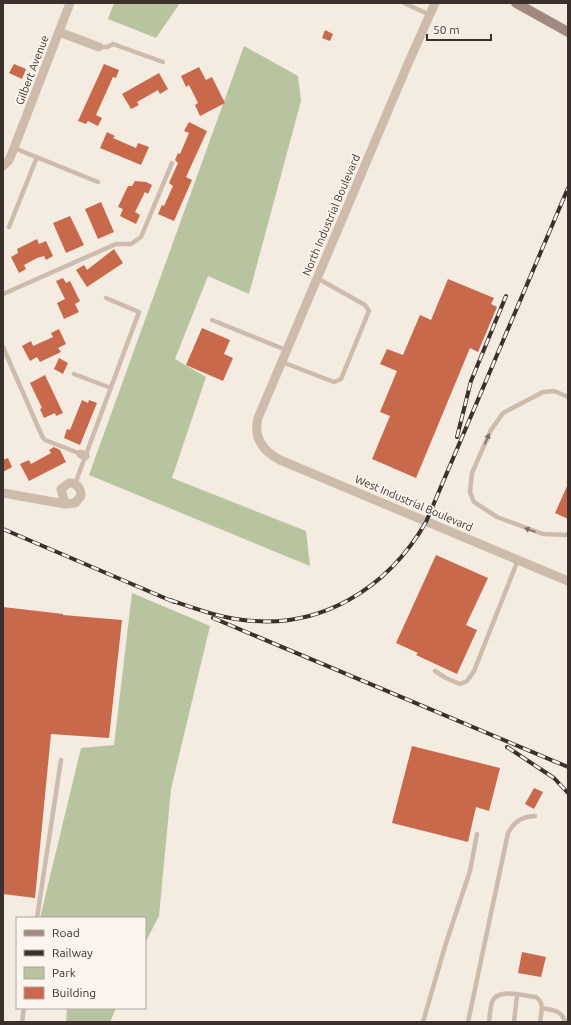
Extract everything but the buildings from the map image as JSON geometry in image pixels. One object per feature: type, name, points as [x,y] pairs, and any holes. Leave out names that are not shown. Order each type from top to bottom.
[{"type":"street","name":"Gilbert Avenue","points":[[3,166],[9,160],[14,148],[70,3]]},
{"type":"street","name":"North Industrial Boulevard","points":[[258,437],[256,431],[258,418],[435,3]]},
{"type":"street","points":[[516,3],[568,32]]},
{"type":"street","points":[[59,32],[100,47]]},
{"type":"street","name":"West Industrial Boulevard","points":[[258,437],[260,444],[270,454],[280,460],[568,581]]},
{"type":"street","points":[[3,493],[65,504],[74,503],[80,496],[80,488],[75,484],[66,484],[61,489],[65,504]]},
{"type":"lane","points":[[404,3],[430,15]]},
{"type":"lane","points":[[100,47],[107,47],[113,44],[163,62]]},
{"type":"lane","points":[[14,148],[98,182]]},
{"type":"lane","points":[[9,227],[37,158]]},
{"type":"lane","points":[[3,294],[116,244],[131,244],[141,237],[172,163]]},
{"type":"lane","points":[[282,362],[334,382],[341,378],[369,311],[365,305],[317,278]]},
{"type":"lane","points":[[75,484],[83,455],[111,388],[139,312],[106,298]]},
{"type":"lane","points":[[212,320],[286,350]]},
{"type":"lane","points":[[3,347],[42,436],[45,440],[83,455]]},
{"type":"lane","points":[[74,374],[111,388]]},
{"type":"lane","points":[[568,397],[554,391],[543,392],[503,413],[491,430],[472,473],[470,492],[474,502],[497,517],[543,534],[568,535]]},
{"type":"lane","points":[[435,671],[460,684],[467,681],[476,665],[518,560]]},
{"type":"lane","points":[[37,917],[61,760]]},
{"type":"lane","points":[[468,1022],[508,833],[514,822],[525,816],[535,816]]},
{"type":"lane","points":[[423,1022],[448,936],[470,871],[476,834]]},
{"type":"lane","points":[[489,1022],[493,1000],[497,995],[504,993],[536,997],[540,1000],[542,1008],[540,1022]]},
{"type":"lane","points":[[514,1022],[517,995]]},
{"type":"lane","points":[[542,1008],[555,1010],[561,1013],[565,1022]]},
{"type":"lane","points":[[22,1022],[24,1009]]},
{"type":"green space","points":[[114,3],[180,3],[156,38],[108,19]]},
{"type":"green space","points":[[244,46],[298,76],[301,101],[249,294],[208,276],[175,359],[206,377],[172,478],[306,531],[310,566],[89,475]]},
{"type":"green space","points":[[132,593],[210,626],[171,789],[159,916],[146,941],[146,917],[40,917],[81,748],[114,745]]},
{"type":"green space","points":[[67,1009],[116,1009],[110,1022],[66,1022]]},
{"type":"railway","points":[[170,600],[234,619],[272,621],[299,618],[325,611],[350,600],[372,585],[392,567],[410,546],[426,522],[568,188]]},
{"type":"railway","points":[[457,437],[471,381],[506,296]]},
{"type":"railway","points":[[3,529],[174,602]]},
{"type":"railway","points":[[213,618],[568,767]]},
{"type":"railway","points":[[507,747],[554,778],[568,793]]}]
